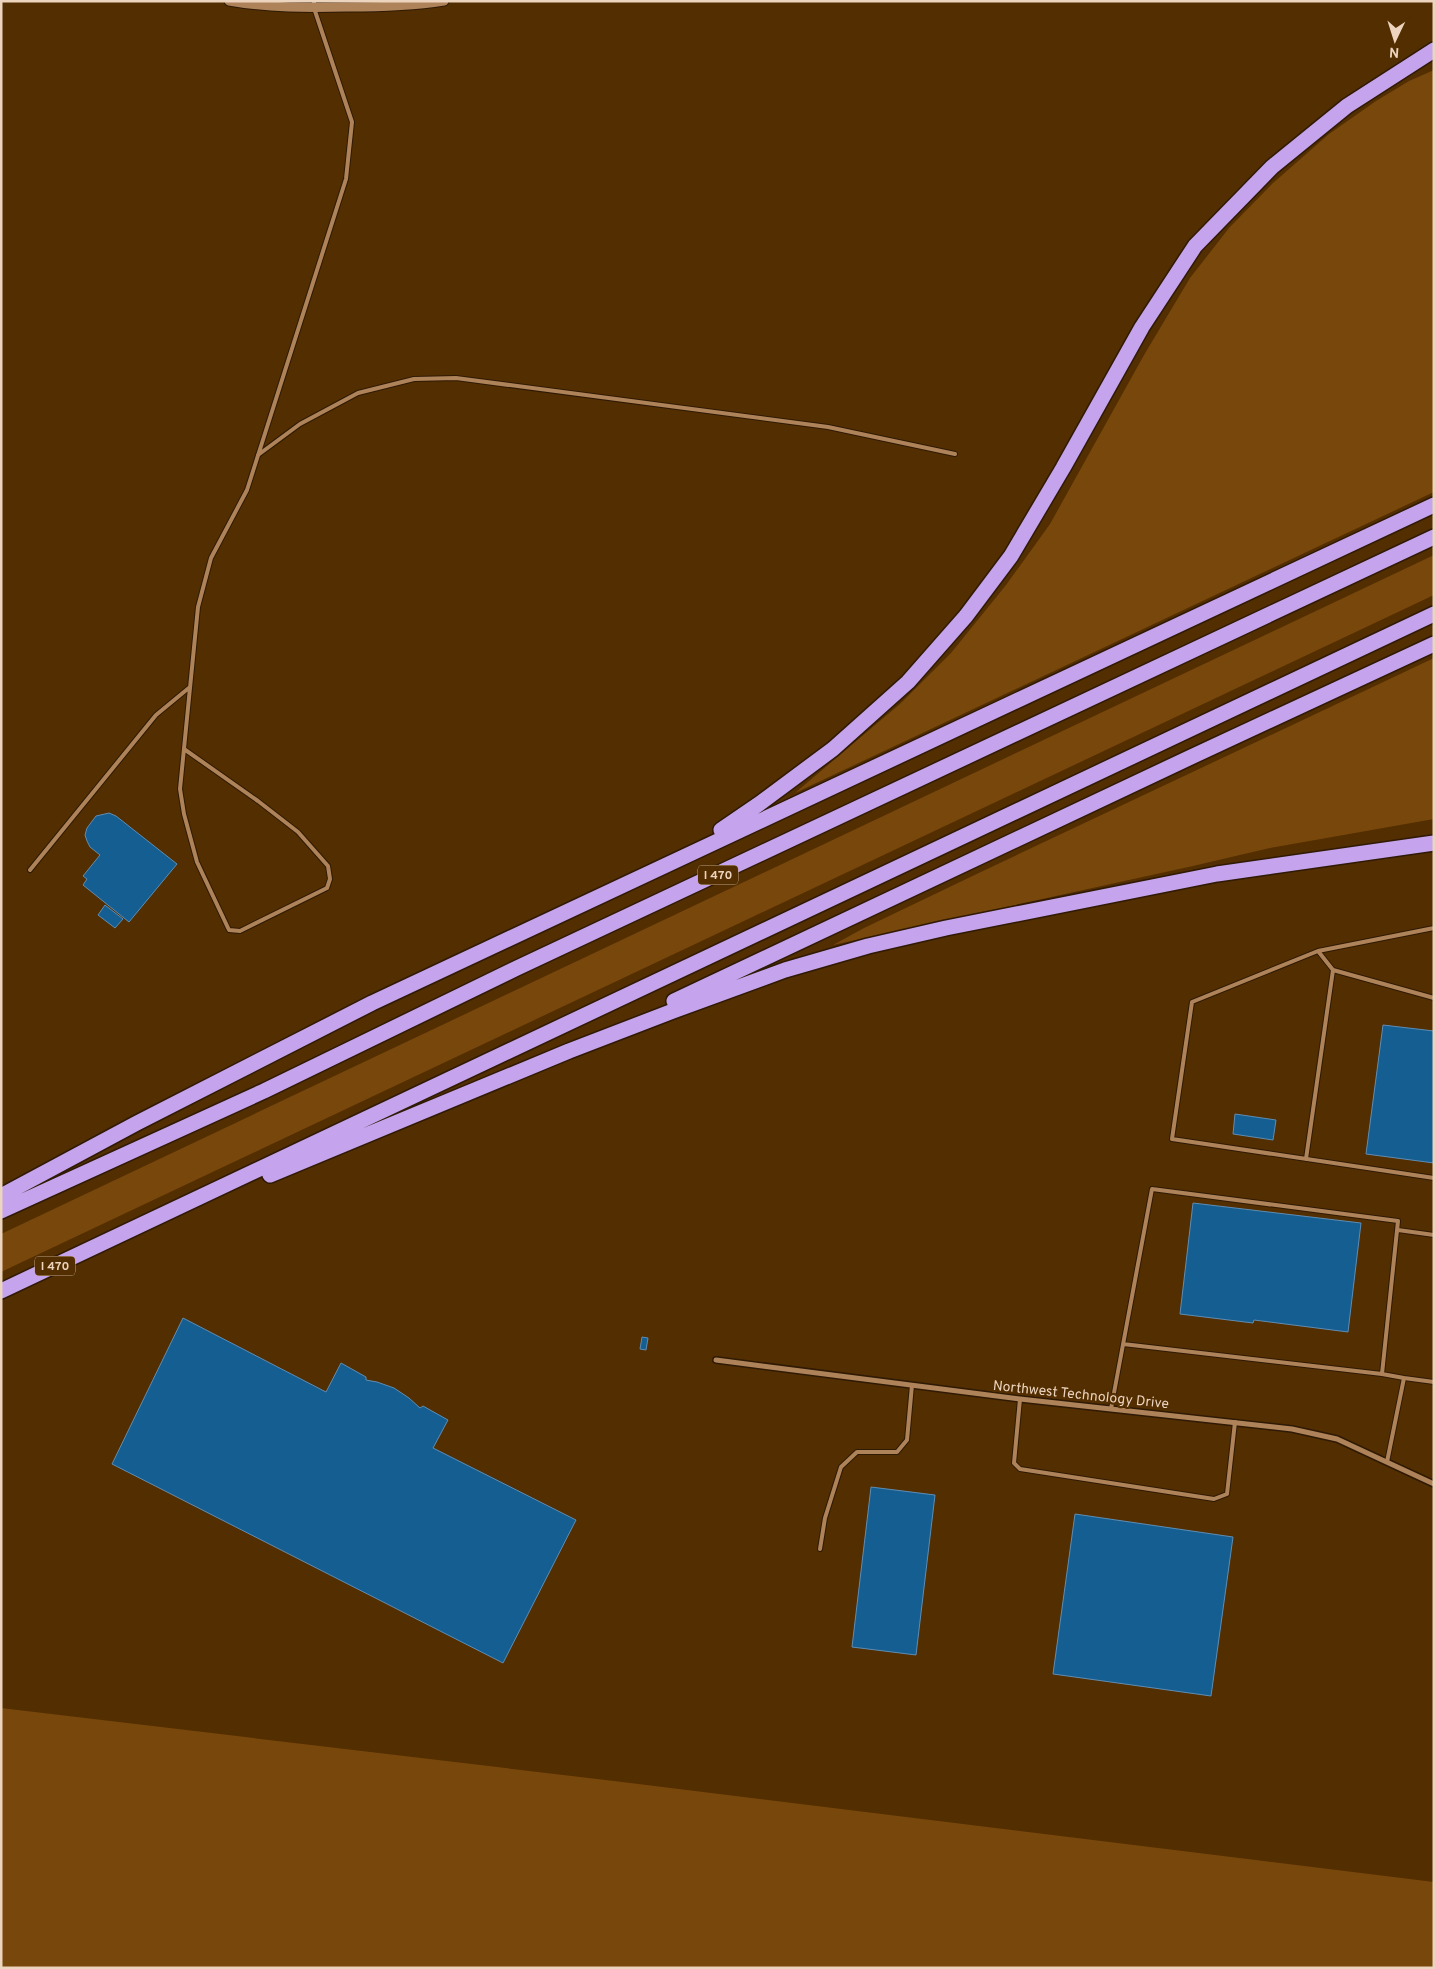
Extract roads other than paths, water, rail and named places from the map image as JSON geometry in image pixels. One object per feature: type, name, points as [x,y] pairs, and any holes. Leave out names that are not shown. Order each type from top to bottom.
[{"type":"highway","points":[[673,860],[760,804],[826,754],[908,682],[966,616],[1011,556],[1063,468],[1142,326],[1196,246],[1272,167],[1346,106],[1434,50]]},
{"type":"highway","points":[[1,1196],[137,1123],[372,1003],[673,860],[1434,505]]},
{"type":"highway","name":"I 470","points":[[1,1211],[264,1091],[517,968],[1434,538]]},
{"type":"highway","name":"I 470","points":[[1,1291],[1434,614]]},
{"type":"highway","points":[[569,1051],[1434,644]]},
{"type":"highway","points":[[109,1240],[569,1051],[785,970],[868,946],[929,932],[1217,874],[1434,843]]},
{"type":"street","points":[[229,1],[252,5],[411,6],[444,1]]},
{"type":"street","name":"Northwest Technology Drive","points":[[716,1360],[1020,1399],[1292,1429],[1337,1439],[1434,1484]]},
{"type":"lane","points":[[184,748],[298,832],[328,866],[330,879],[327,888],[240,931],[229,930],[197,862],[184,814],[180,789],[184,748],[198,607],[211,558],[247,490],[346,179],[352,122],[314,5]]},
{"type":"lane","points":[[258,455],[300,424],[358,393],[414,379],[448,378],[828,428],[955,454]]},
{"type":"lane","points":[[30,870],[156,715],[190,688]]},
{"type":"lane","points":[[1434,928],[1318,951],[1192,1002],[1172,1139],[1434,1178]]},
{"type":"lane","points":[[1318,951],[1333,970],[1434,998]]},
{"type":"lane","points":[[1306,1159],[1333,970]]},
{"type":"lane","points":[[1111,1408],[1152,1189],[1398,1221],[1382,1374]]},
{"type":"lane","points":[[1398,1230],[1434,1235]]},
{"type":"lane","points":[[1123,1344],[1382,1374],[1434,1382]]},
{"type":"lane","points":[[1387,1462],[1404,1378]]},
{"type":"lane","points":[[820,1549],[825,1518],[841,1468],[857,1452],[897,1452],[907,1440],[912,1385]]},
{"type":"lane","points":[[1020,1399],[1014,1463],[1020,1469],[1214,1499],[1227,1494],[1235,1422]]}]
